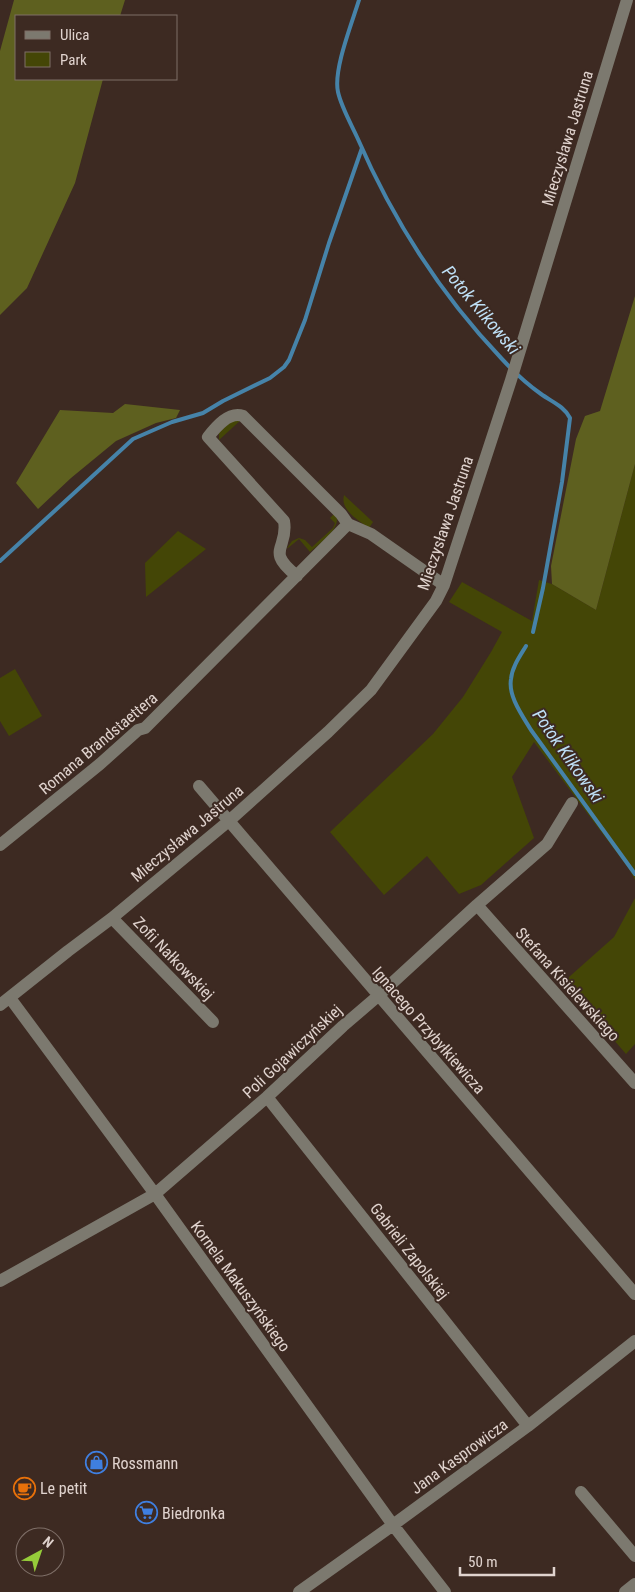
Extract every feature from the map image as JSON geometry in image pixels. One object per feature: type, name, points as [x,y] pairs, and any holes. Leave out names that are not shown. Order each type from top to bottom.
[{"type":"street","name":"Mieczysława Jastruna","points":[[5,1002],[112,918],[230,820],[328,732],[370,690],[436,600],[444,585],[514,370],[627,0]]},
{"type":"street","points":[[297,576],[281,559],[279,550],[285,534],[284,521],[208,436],[229,418],[238,414],[243,416],[341,514],[348,524],[371,534],[444,585]]},
{"type":"street","name":"Romana Brandstaettera","points":[[0,845],[100,764],[138,730],[145,728],[348,524]]},
{"type":"street","name":"Ignacego Przybyłkiewicza","points":[[200,786],[635,1294]]},
{"type":"street","name":"Poli Gojawiczyńskiej","points":[[0,1280],[155,1194],[267,1097],[343,1026],[547,844],[572,803]]},
{"type":"street","name":"Stefana Kisielewskiego","points":[[477,906],[635,1083]]},
{"type":"street","name":"Zofii Nałkowskiej","points":[[112,918],[213,1022]]},
{"type":"street","name":"Kornela Makuszyńskiego","points":[[5,1002],[155,1194],[393,1525],[445,1592]]},
{"type":"street","name":"Gabrieli Zapolskiej","points":[[267,1097],[528,1426]]},
{"type":"street","name":"Jana Kasprowicza","points":[[299,1592],[528,1426],[635,1341]]},
{"type":"street","points":[[581,1492],[635,1556]]},
{"type":"street","points":[[625,1592],[635,1584]]},
{"type":"green space","points":[[242,419],[219,440],[219,433],[232,420]]},
{"type":"green space","points":[[635,464],[635,880],[629,869],[534,742],[512,777],[534,838],[481,885],[459,894],[427,856],[384,895],[330,832],[433,734],[463,697],[502,632],[449,602],[462,582],[532,621],[539,580],[552,584],[596,610]]},
{"type":"green space","points":[[344,495],[373,522],[369,528],[347,510],[343,500]]},
{"type":"green space","points":[[335,513],[337,518],[334,529],[310,552],[299,539],[287,548],[292,541],[299,538],[305,540],[312,547],[333,528],[335,523],[330,518]]},
{"type":"green space","points":[[178,531],[206,549],[146,597],[145,563]]},
{"type":"green space","points":[[15,669],[42,716],[9,736],[0,721],[0,678]]},
{"type":"green space","points":[[635,898],[635,1044],[626,1054],[569,988],[569,977],[614,937]]},
{"type":"shaded area","points":[[14,0],[125,0],[120,15],[15,15],[15,80],[103,80],[75,183],[27,288],[0,315],[0,51]]},
{"type":"shaded area","points":[[635,296],[635,464],[596,610],[552,584],[551,566],[576,439],[585,416],[600,411]]},
{"type":"shaded area","points":[[125,404],[180,410],[176,418],[156,423],[116,441],[71,478],[38,509],[16,483],[60,410],[113,413]]},
{"type":"waterway","name":"Potok Klikowski","points":[[359,0],[344,46],[338,72],[338,92],[346,115],[386,197],[420,254],[459,309],[511,369],[536,390],[561,407],[570,418],[562,482],[533,632]]},
{"type":"waterway","points":[[0,561],[133,439],[172,422],[203,413],[270,378],[284,367],[289,360],[305,320],[362,148]]},
{"type":"waterway","name":"Potok Klikowski","points":[[526,646],[512,675],[511,685],[516,705],[531,730],[635,874]]},
{"type":"place","name":"Rossmann","points":[[96,1463]]},
{"type":"place","name":"Le petit","points":[[24,1488]]},
{"type":"place","name":"Biedronka","points":[[146,1513]]}]
